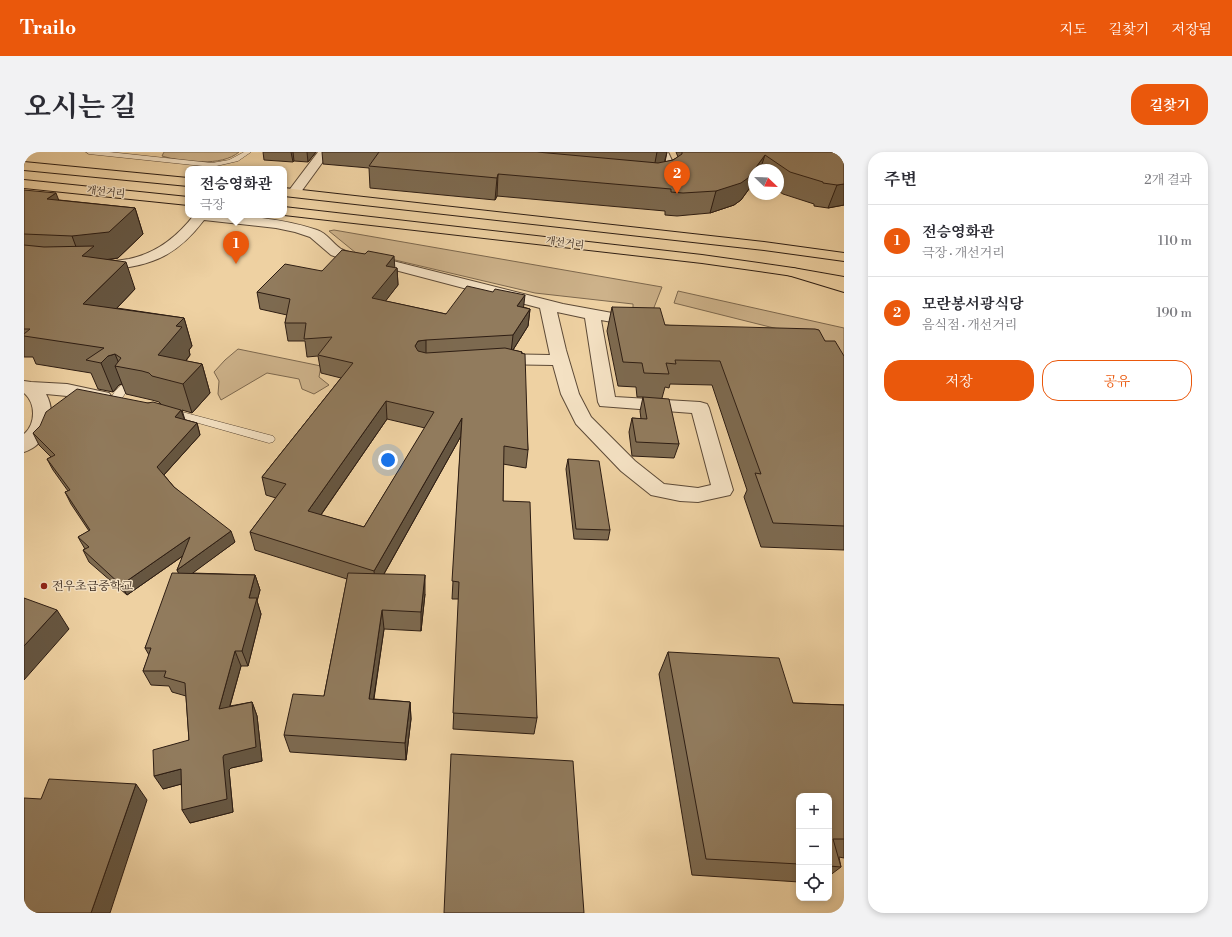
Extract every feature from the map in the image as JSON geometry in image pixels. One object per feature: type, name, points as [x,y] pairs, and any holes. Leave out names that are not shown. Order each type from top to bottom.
[{"type":"main road","name":"개선거리","points":[[24,166],[185,182]]},
{"type":"main road","name":"개선거리","points":[[24,184],[185,201]]},
{"type":"main road","name":"개선거리","points":[[288,192],[764,246],[844,257]]},
{"type":"main road","name":"개선거리","points":[[287,211],[702,259],[793,272],[844,282]]},
{"type":"main road","points":[[793,272],[844,287]]},
{"type":"street","points":[[288,192],[324,152]]},
{"type":"street","points":[[646,178],[663,178],[670,174],[670,170],[662,152]]},
{"type":"street","points":[[82,269],[132,262],[163,252],[174,244],[197,218]]},
{"type":"street","points":[[225,218],[298,228],[315,234],[336,252],[350,257],[377,261],[547,305],[652,324]]},
{"type":"street","points":[[547,305],[570,394],[583,420],[628,466],[658,490],[680,494],[698,495],[723,490],[700,408],[607,402],[592,314]]},
{"type":"street","points":[[481,360],[503,358],[560,360]]},
{"type":"street","points":[[28,387],[120,393],[137,404]]},
{"type":"street","points":[[24,445],[34,436],[44,415],[41,399],[28,387]]},
{"type":"lane","points":[[89,152],[212,164],[236,160],[248,152]]},
{"type":"lane","points":[[159,409],[269,439]]},
{"type":"shaded area","points":[[164,152],[239,152],[232,157],[223,160],[202,162],[180,160],[162,156]]},
{"type":"shaded area","points":[[334,230],[662,287],[653,310],[633,309],[633,304],[535,293],[378,256],[356,253],[329,231]]},
{"type":"shaded area","points":[[678,291],[844,328],[844,360],[802,335],[674,303]]},
{"type":"shaded area","points":[[238,349],[321,366],[319,377],[329,385],[314,394],[302,389],[299,379],[267,373],[221,400],[218,394],[219,381],[214,372]]},
{"type":"building","points":[[379,152],[537,152],[658,163],[673,160],[682,154],[682,152],[844,152],[844,184],[837,185],[823,183],[790,172],[784,168],[784,164],[778,164],[765,155],[758,164],[748,164],[748,178],[741,183],[716,191],[683,193],[671,192],[671,189],[498,174],[497,178],[369,166]]},
{"type":"building","points":[[24,190],[56,193],[47,199],[135,208],[109,232],[72,236],[24,234]]},
{"type":"building","points":[[24,245],[44,247],[94,246],[82,256],[126,262],[83,304],[184,318],[176,326],[182,327],[158,355],[202,364],[183,384],[152,376],[149,373],[142,371],[115,366],[121,358],[115,354],[108,356],[101,363],[86,360],[104,348],[24,336],[24,334],[30,329],[24,329]]},
{"type":"building","points":[[342,250],[365,254],[368,251],[394,256],[386,266],[397,268],[372,298],[446,314],[467,286],[493,292],[495,289],[525,295],[517,306],[530,309],[513,335],[426,340],[418,341],[415,346],[418,351],[426,353],[505,348],[525,354],[528,450],[504,446],[503,501],[530,502],[537,718],[453,713],[459,582],[452,581],[462,418],[374,571],[250,532],[286,484],[262,477],[353,363],[318,355],[332,337],[304,339],[306,323],[285,323],[290,299],[257,292],[285,264],[322,271]],"holes":[[[386,401],[434,412],[364,527],[308,511]]]},
{"type":"building","points":[[612,307],[660,308],[665,325],[815,329],[819,330],[825,341],[835,341],[844,356],[844,526],[773,523],[755,473],[761,474],[720,361],[675,360],[676,364],[666,363],[669,374],[644,373],[642,363],[623,362]]},
{"type":"building","points":[[77,389],[148,403],[153,402],[181,410],[175,417],[197,423],[157,467],[174,487],[231,531],[177,570],[190,537],[121,585],[83,550],[89,547],[78,537],[90,530],[65,492],[70,490],[47,459],[55,455],[33,433],[40,426],[46,412]]},
{"type":"building","points":[[643,397],[669,399],[679,444],[636,442],[632,418],[647,419]]},
{"type":"building","points":[[568,459],[599,461],[610,530],[576,529]]},
{"type":"building","points":[[172,573],[255,575],[249,598],[257,598],[242,651],[235,651],[219,709],[252,702],[256,747],[224,755],[227,799],[182,810],[181,769],[154,776],[153,750],[189,740],[185,683],[164,677],[166,671],[143,671],[151,648],[145,648]]},
{"type":"building","points":[[348,573],[425,575],[421,612],[382,610],[369,699],[410,702],[405,743],[284,735],[293,694],[324,696]]},
{"type":"building","points":[[24,598],[57,610],[24,646]]},
{"type":"building","points":[[668,652],[779,658],[793,703],[844,705],[844,839],[833,839],[841,867],[832,866],[832,793],[796,793],[796,864],[706,859]]},
{"type":"building","points":[[451,754],[573,761],[584,913],[444,913]]},
{"type":"building","points":[[49,779],[136,784],[91,913],[24,913],[24,798],[41,799]]},
{"type":"place","name":"모란봉서광식당","points":[[677,194]]},
{"type":"place","name":"전승영화관","points":[[236,264]]},
{"type":"place","name":"전우초급중학교","points":[[44,586]]}]
